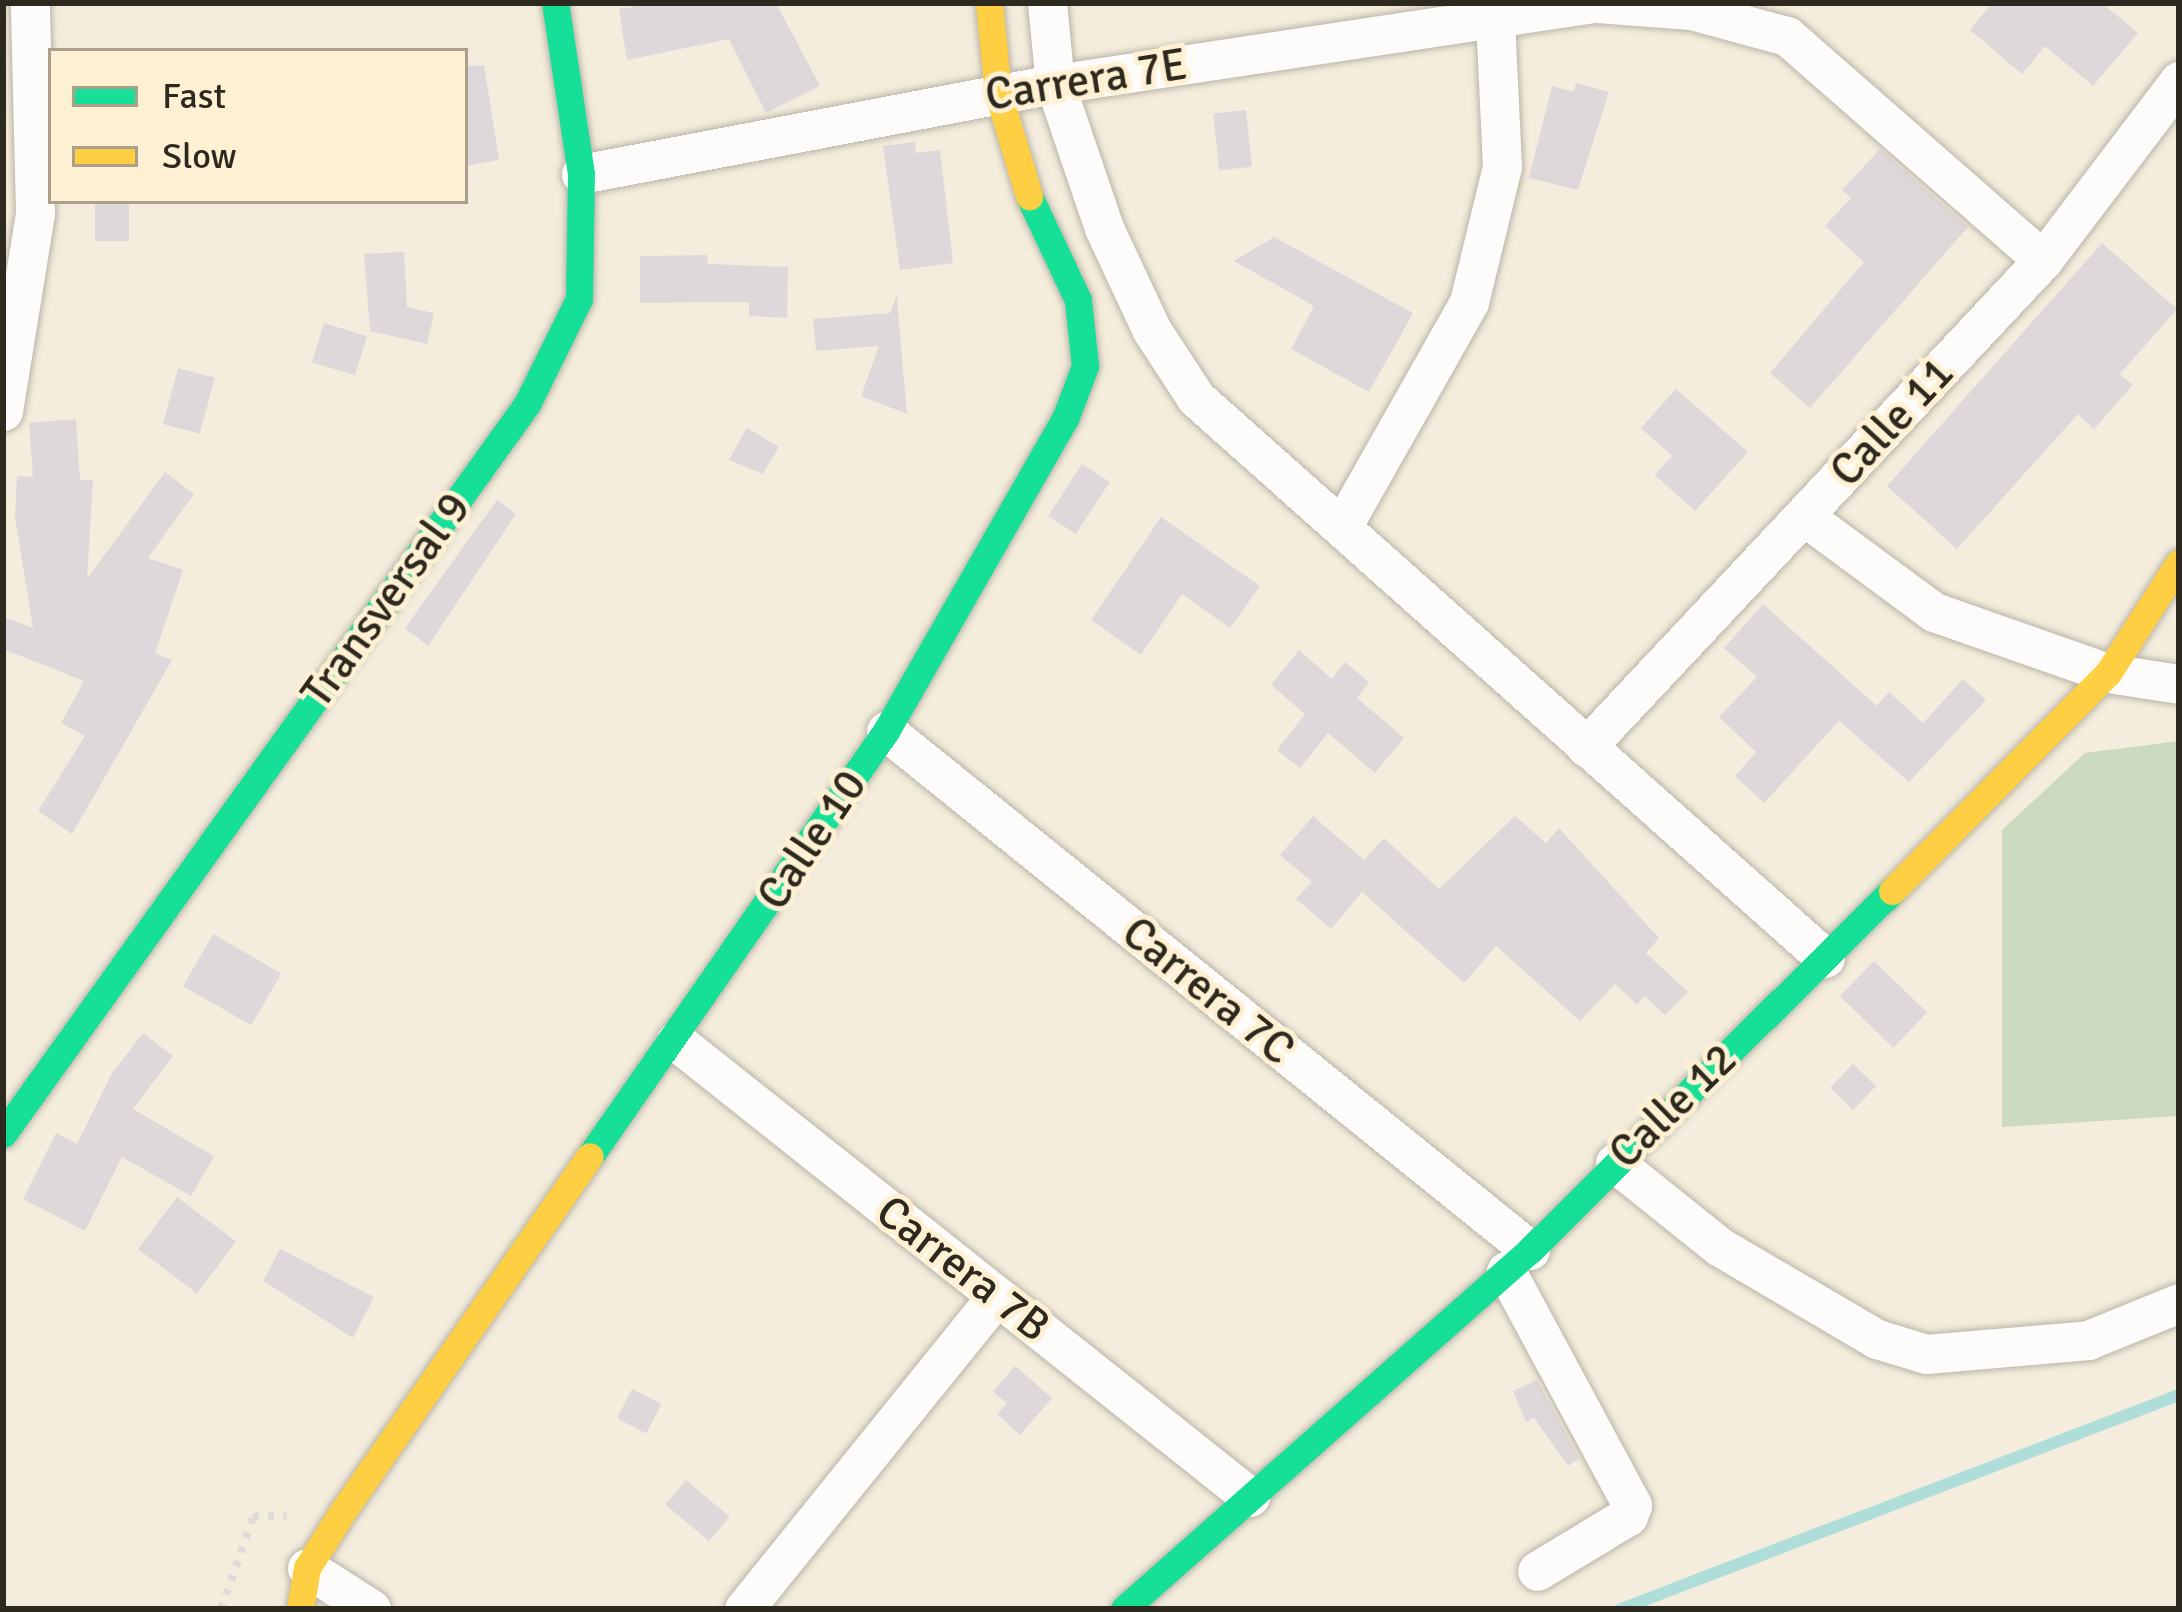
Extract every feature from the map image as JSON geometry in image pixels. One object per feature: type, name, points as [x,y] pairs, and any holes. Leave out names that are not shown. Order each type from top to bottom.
[{"type":"street","points":[[3,411],[35,213],[31,3]]},
{"type":"street","name":"Transversal 9","points":[[3,1134],[527,404],[579,299],[581,174],[555,3]]},
{"type":"street","name":"Calle 10","points":[[300,1609],[307,1568],[676,1041],[886,731],[1065,419],[1085,366],[1078,300],[1020,177],[998,93],[989,3]]},
{"type":"street","points":[[1047,3],[1055,83],[1104,228],[1151,329],[1196,398],[1826,958]]},
{"type":"street","name":"Carrera 7E","points":[[581,174],[1055,83],[1595,3],[1691,10],[1787,36],[2043,260]]},
{"type":"street","points":[[1343,525],[1468,302],[1502,167],[1495,19]]},
{"type":"street","name":"Calle 11","points":[[1586,747],[2043,260],[2179,81]]},
{"type":"street","points":[[1804,517],[1934,612],[2108,673],[2179,684]]},
{"type":"street","name":"Calle 12","points":[[1124,1609],[1518,1261],[1826,958],[2108,673],[2179,563]]},
{"type":"street","name":"Carrera 7C","points":[[886,731],[1518,1261],[1632,1505],[1628,1516],[1537,1571]]},
{"type":"street","name":"Carrera 7B","points":[[676,1041],[1250,1496]]},
{"type":"street","points":[[1615,1163],[1720,1247],[1877,1339],[1926,1354],[2088,1340],[2179,1304]]},
{"type":"street","points":[[744,1609],[998,1296]]},
{"type":"street","points":[[307,1568],[371,1609]]},
{"type":"green space","points":[[2179,741],[2179,1116],[2002,1127],[2002,830],[2085,753]]},
{"type":"building","points":[[658,3],[776,3],[820,86],[766,113],[729,39],[627,60],[619,9]]},
{"type":"building","points":[[1992,3],[2102,3],[2138,33],[2093,86],[2045,46],[2022,74],[1970,30]]},
{"type":"building","points":[[484,65],[499,160],[468,165],[468,66]]},
{"type":"building","points":[[1576,83],[1609,92],[1578,190],[1529,178],[1552,86],[1574,92]]},
{"type":"building","points":[[1246,110],[1252,167],[1219,170],[1213,113]]},
{"type":"building","points":[[915,142],[916,153],[940,150],[953,263],[900,270],[883,146]]},
{"type":"building","points":[[1880,149],[1968,227],[1810,408],[1770,373],[1864,262],[1825,226],[1851,198],[1842,190]]},
{"type":"building","points":[[95,204],[129,204],[129,241],[95,241]]},
{"type":"building","points":[[1274,237],[1413,313],[1369,392],[1291,349],[1314,306],[1234,261]]},
{"type":"building","points":[[2102,243],[2177,309],[2120,374],[2133,385],[2094,429],[2078,414],[1957,549],[1887,486]]},
{"type":"building","points":[[404,252],[407,307],[434,313],[427,344],[370,331],[364,254]]},
{"type":"building","points":[[707,255],[708,264],[788,267],[787,318],[749,316],[749,302],[640,303],[640,256]]},
{"type":"building","points":[[897,294],[907,414],[861,396],[879,346],[816,351],[813,319],[890,313]]},
{"type":"building","points":[[324,323],[367,336],[355,375],[312,362]]},
{"type":"building","points":[[178,368],[215,378],[200,434],[163,424]]},
{"type":"building","points":[[1676,389],[1748,452],[1695,511],[1655,475],[1672,456],[1641,428]]},
{"type":"building","points":[[76,419],[80,480],[93,480],[87,579],[165,472],[194,494],[148,558],[183,570],[155,653],[172,660],[72,834],[38,811],[85,736],[61,723],[84,681],[3,649],[3,617],[33,628],[15,517],[17,476],[33,477],[29,423]]},
{"type":"building","points":[[747,428],[779,447],[763,474],[729,460]]},
{"type":"building","points":[[1082,464],[1110,482],[1076,534],[1048,516]]},
{"type":"building","points":[[497,500],[516,514],[428,646],[405,628]]},
{"type":"building","points":[[1161,517],[1260,586],[1230,628],[1182,594],[1141,655],[1091,620]]},
{"type":"building","points":[[1763,604],[1877,706],[1889,692],[1923,723],[1963,679],[1986,700],[1909,782],[1839,721],[1764,803],[1735,776],[1756,752],[1719,717],[1757,677],[1724,648]]},
{"type":"building","points":[[1299,650],[1332,679],[1345,662],[1369,682],[1357,698],[1404,738],[1375,773],[1328,733],[1300,768],[1277,750],[1305,714],[1271,685]]},
{"type":"building","points":[[1313,816],[1364,860],[1384,838],[1439,889],[1515,816],[1546,843],[1559,828],[1659,938],[1646,953],[1688,992],[1665,1015],[1645,996],[1637,1005],[1615,984],[1580,1021],[1496,946],[1464,983],[1362,892],[1331,929],[1296,899],[1312,882],[1280,855]]},
{"type":"building","points":[[213,934],[281,974],[251,1025],[183,986]]},
{"type":"building","points":[[1874,961],[1927,1012],[1893,1048],[1840,996]]},
{"type":"building","points":[[143,1033],[173,1056],[133,1109],[214,1156],[191,1196],[122,1157],[85,1231],[23,1199],[56,1133],[77,1144],[111,1075]]},
{"type":"building","points":[[1853,1064],[1876,1086],[1853,1110],[1830,1088]]},
{"type":"building","points":[[177,1197],[236,1242],[197,1293],[138,1249]]},
{"type":"building","points":[[280,1249],[374,1297],[353,1338],[263,1281]]},
{"type":"building","points":[[1015,1366],[1052,1398],[1020,1435],[997,1414],[1007,1403],[993,1392]]},
{"type":"building","points":[[1537,1380],[1579,1458],[1568,1466],[1534,1418],[1526,1422],[1513,1391]]},
{"type":"building","points":[[632,1389],[661,1404],[646,1433],[617,1418]]},
{"type":"building","points":[[686,1480],[730,1517],[709,1541],[665,1505]]},
{"type":"waterway","points":[[1621,1609],[2179,1395]]},
{"type":"traffic: fast","points":[[3,1134],[527,404],[579,299],[581,174],[555,3]]},
{"type":"traffic: fast","points":[[590,1156],[886,731],[1065,419],[1085,366],[1078,300],[1029,196]]},
{"type":"traffic: fast","points":[[1124,1609],[1530,1250],[1892,891]]},
{"type":"traffic: slow","points":[[989,3],[998,93],[1029,196]]},
{"type":"traffic: slow","points":[[1892,891],[2108,673],[2179,563]]},
{"type":"traffic: slow","points":[[300,1609],[307,1568],[343,1511],[590,1156]]}]
